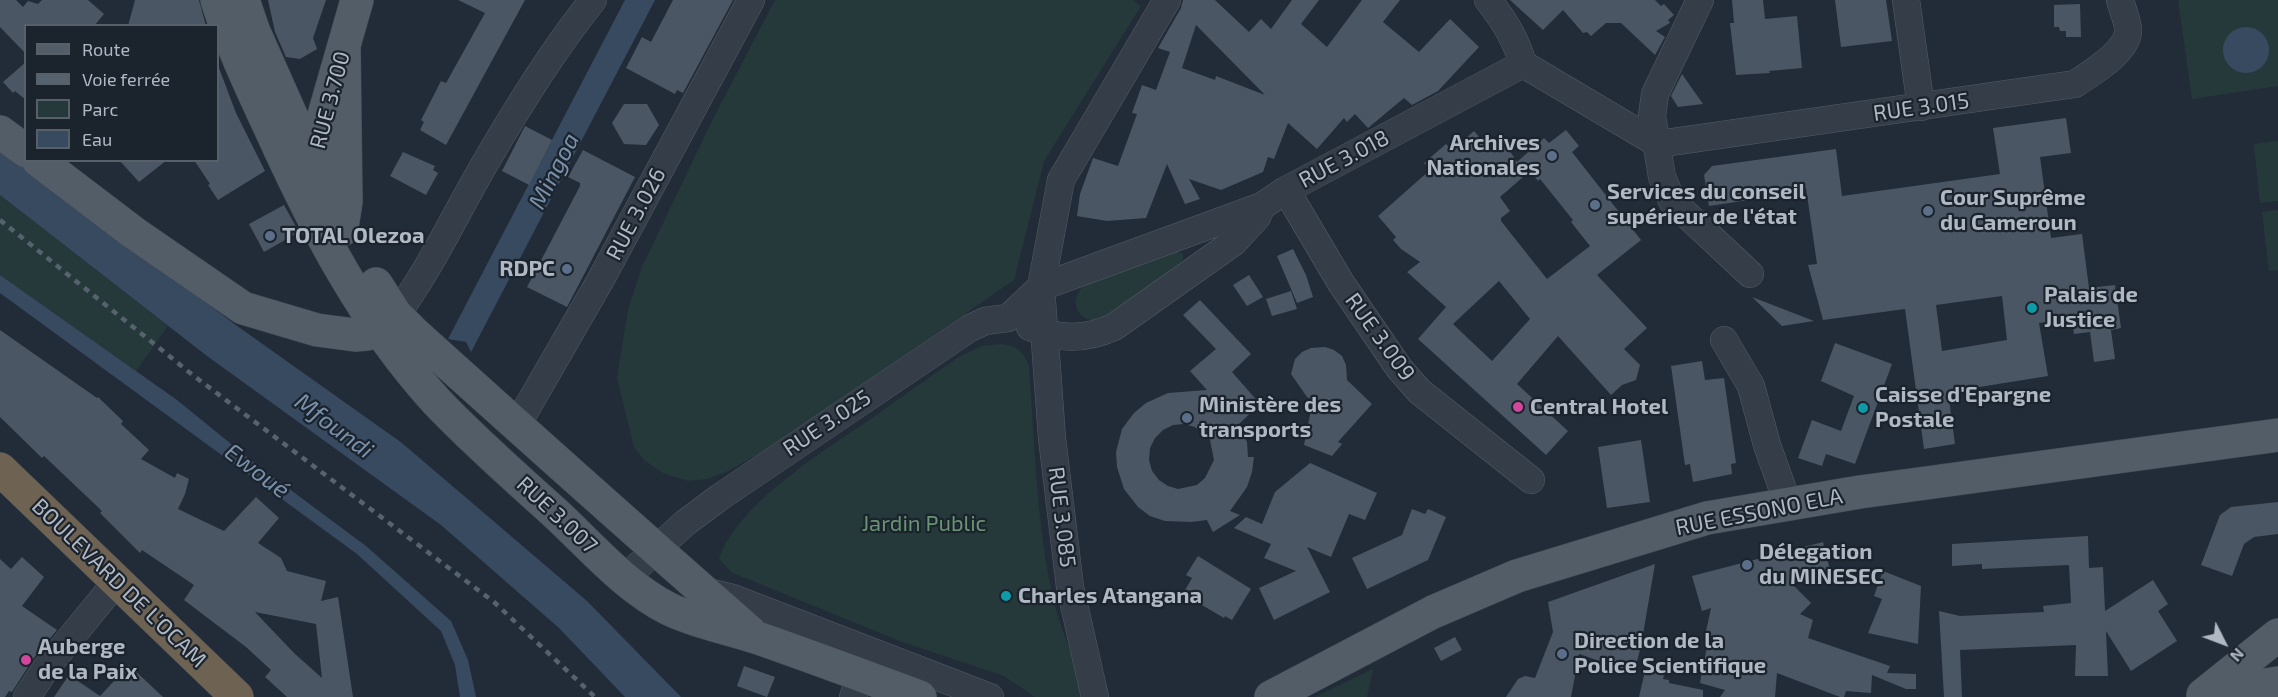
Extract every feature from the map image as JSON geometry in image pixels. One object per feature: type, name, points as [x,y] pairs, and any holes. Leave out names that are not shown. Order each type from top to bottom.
[{"type":"highway","name":"BOULEVARD DE L'OCAM","points":[[0,469],[237,697]]},
{"type":"main road","points":[[41,162],[134,233],[243,308],[336,334],[367,334],[396,326],[335,239],[302,199],[228,36],[217,0]]},
{"type":"main road","points":[[243,0],[254,32],[313,166],[335,239]]},
{"type":"main road","name":"RUE 3.700","points":[[302,199],[313,166],[324,115],[357,0]]},
{"type":"main road","points":[[335,239],[346,202],[344,46]]},
{"type":"main road","points":[[0,132],[24,150]]},
{"type":"main road","name":"RUE 3.007","points":[[396,326],[517,425],[566,472],[756,637]]},
{"type":"main road","name":"RUE 3.007","points":[[396,326],[435,400],[625,578],[667,608],[691,619],[756,637],[857,686],[920,697]]},
{"type":"main road","name":"RUE ESSONO ELA","points":[[1270,697],[1433,612],[1517,576],[1707,518],[1860,492],[2278,435]]},
{"type":"main road","points":[[2201,696],[2278,635]]},
{"type":"main road","points":[[2201,696],[2278,683]]},
{"type":"street","points":[[396,326],[523,101],[567,33],[593,0]]},
{"type":"street","name":"RUE 3.026","points":[[517,425],[600,281],[751,0]]},
{"type":"street","points":[[1041,287],[1061,180],[1167,0]]},
{"type":"street","points":[[1488,0],[1507,25],[1517,44],[1523,64],[1658,144]]},
{"type":"street","points":[[1700,0],[1655,94],[1652,116],[1662,177],[1672,201],[1750,274]]},
{"type":"street","points":[[1906,0],[1921,107]]},
{"type":"street","name":"RUE 3.015","points":[[1658,144],[2075,84],[2118,53],[2123,44],[2128,32],[2120,0]]},
{"type":"street","name":"RUE 3.018","points":[[1045,334],[1067,338],[1084,337],[1114,327],[1234,242],[1257,217],[1262,206],[1286,190],[1523,64]]},
{"type":"street","name":"RUE 3.009","points":[[1286,190],[1341,283],[1399,368],[1419,390],[1531,480]]},
{"type":"street","points":[[1045,334],[1008,318],[1041,287],[1262,206]]},
{"type":"street","name":"RUE 3.085","points":[[1041,287],[1052,438],[1070,587],[1095,697]]},
{"type":"street","name":"RUE 3.025","points":[[625,578],[656,548],[720,497],[970,328],[986,321],[1008,318]]},
{"type":"street","points":[[1724,340],[1750,386],[1767,445],[1788,504]]},
{"type":"street","points":[[27,697],[46,668],[117,581]]},
{"type":"street","points":[[703,591],[733,598],[990,697]]},
{"type":"green space","points":[[775,0],[1132,0],[1141,6],[1044,161],[1014,280],[772,447],[726,472],[707,479],[688,481],[663,473],[644,460],[634,447],[617,378],[628,310],[642,267],[712,121]]},
{"type":"green space","points":[[2178,0],[2278,0],[2278,86],[2192,99]]},
{"type":"green space","points":[[2278,141],[2278,201],[2260,203],[2254,144]]},
{"type":"green space","points":[[0,195],[168,326],[136,371],[0,275]]},
{"type":"green space","points":[[2278,210],[2278,270],[2269,271],[2262,212]]},
{"type":"green space","points":[[1176,251],[1183,254],[1183,260],[1104,320],[1088,319],[1078,311],[1076,299],[1084,285]]},
{"type":"green space","name":"Jardin Public","points":[[1000,344],[1019,350],[1029,366],[1037,487],[1049,577],[1058,618],[1087,697],[1035,697],[1004,676],[900,641],[733,573],[719,559],[729,538],[744,518],[763,498],[808,462],[959,357],[982,346]]},
{"type":"green space","points":[[1373,669],[1367,697],[1315,697]]},
{"type":"water","name":"Mingoa","points":[[625,0],[655,0],[471,352],[466,342],[448,339]]},
{"type":"water","points":[[2246,27],[2255,28],[2262,34],[2268,41],[2268,59],[2262,66],[2255,72],[2246,73],[2237,72],[2230,66],[2224,59],[2223,50],[2224,41],[2230,34],[2237,28]]},
{"type":"water","name":"Mfoundi","points":[[0,146],[233,323],[402,443],[587,601],[681,697],[625,697],[559,628],[441,525],[207,356],[0,195]]},
{"type":"water","name":"Ewoué","points":[[0,275],[177,400],[257,465],[366,546],[451,621],[468,660],[476,697],[460,697],[455,665],[441,631],[357,554],[0,293]]},
{"type":"building","points":[[0,0],[16,0],[23,7],[28,1],[38,4],[42,0],[88,0],[104,14],[96,24],[24,24],[24,52],[0,27]]},
{"type":"building","points":[[135,0],[199,0],[205,24],[129,24]]},
{"type":"building","points":[[268,0],[326,0],[313,38],[317,49],[300,59],[286,57],[275,32]]},
{"type":"building","points":[[458,0],[525,0],[446,145],[420,130],[424,122],[421,120],[441,81],[446,83],[485,13]]},
{"type":"building","points":[[673,0],[733,0],[683,93],[677,90],[675,94],[626,68],[642,37],[651,42]]},
{"type":"building","points":[[1183,0],[1215,0],[1249,32],[1261,19],[1271,29],[1292,0],[1319,0],[1301,24],[1327,47],[1362,0],[1400,0],[1383,22],[1419,52],[1450,19],[1479,47],[1438,91],[1412,105],[1404,98],[1368,128],[1355,114],[1347,122],[1344,118],[1317,149],[1288,123],[1274,159],[1268,157],[1263,172],[1221,190],[1189,179],[1200,199],[1185,204],[1167,164],[1146,218],[1107,221],[1077,216],[1080,194],[1093,158],[1118,166],[1137,114],[1132,113],[1142,85],[1156,90],[1170,52],[1158,48],[1181,8]],"holes":[[[1196,25],[1265,95],[1216,76],[1215,80],[1182,68]]]},
{"type":"building","points":[[1510,0],[1655,0],[1661,6],[1664,4],[1674,15],[1668,20],[1670,23],[1656,31],[1665,37],[1655,55],[1621,23],[1606,23],[1591,36],[1587,32],[1583,33],[1563,10],[1543,30]]},
{"type":"building","points":[[1732,0],[1763,0],[1765,19],[1797,16],[1802,68],[1736,75],[1730,23],[1734,23]]},
{"type":"building","points":[[1835,0],[1886,0],[1892,41],[1841,47]]},
{"type":"building","points":[[2080,4],[2081,37],[2066,37],[2066,31],[2060,31],[2059,27],[2054,27],[2054,5]]},
{"type":"building","points":[[24,64],[24,98],[15,91],[13,93],[3,82]]},
{"type":"building","points":[[219,68],[236,113],[265,171],[218,200],[208,185],[210,184],[195,162],[219,162]]},
{"type":"building","points":[[1682,74],[1703,104],[1678,107],[1671,96]]},
{"type":"building","points":[[624,104],[647,104],[659,125],[646,145],[624,144],[612,123]]},
{"type":"building","name":"Cour Suprême du Cameroun","points":[[2066,118],[2071,153],[2040,157],[2051,238],[2082,234],[2089,288],[2115,285],[2121,328],[2111,330],[2115,359],[2094,362],[2090,332],[2074,334],[2072,319],[2039,323],[2048,376],[1948,392],[1955,444],[1924,449],[1905,309],[1823,320],[1808,265],[1817,264],[1806,188],[1768,193],[1769,197],[1709,206],[1704,175],[1712,166],[1836,149],[1842,196],[2000,174],[1993,128]],"holes":[[[2002,296],[2007,340],[1942,351],[1936,305]]]},
{"type":"building","points":[[525,126],[552,140],[529,185],[502,171]]},
{"type":"building","points":[[1566,130],[1579,146],[1572,152],[1641,240],[1597,275],[1647,328],[1624,349],[1640,365],[1636,380],[1622,385],[1611,395],[1558,336],[1517,384],[1568,431],[1546,455],[1418,339],[1446,307],[1407,272],[1420,262],[1401,249],[1393,240],[1396,237],[1378,216],[1430,170],[1424,163],[1446,144],[1452,150],[1474,131],[1492,152],[1504,142],[1517,162],[1544,138],[1549,143]],"holes":[[[1530,171],[1538,181],[1540,179],[1573,220],[1571,222],[1590,246],[1547,279],[1501,221],[1501,218],[1510,211],[1500,197]],[[1499,281],[1530,319],[1492,361],[1453,324]]]},
{"type":"building","points":[[583,150],[635,177],[567,307],[527,287],[580,186],[580,183],[568,177]]},
{"type":"building","points":[[403,152],[435,166],[433,170],[438,173],[426,195],[390,176]]},
{"type":"building","points":[[121,162],[164,162],[139,182]]},
{"type":"building","points":[[284,205],[299,232],[264,252],[249,224]]},
{"type":"building","points":[[1293,249],[1306,275],[1313,297],[1297,303],[1277,256]]},
{"type":"building","points":[[1249,275],[1263,297],[1247,306],[1233,285]]},
{"type":"building","points":[[1291,291],[1297,309],[1272,316],[1266,299]]},
{"type":"building","points":[[1752,297],[1814,321],[1782,326]]},
{"type":"building","name":"Ministère des transports","points":[[1200,300],[1251,354],[1232,372],[1260,404],[1239,424],[1247,442],[1248,457],[1254,457],[1247,487],[1230,511],[1240,515],[1213,532],[1207,520],[1165,521],[1150,516],[1138,507],[1124,489],[1117,467],[1116,452],[1122,429],[1134,413],[1146,403],[1168,393],[1207,390],[1190,371],[1216,349],[1183,315]],"holes":[[[1184,424],[1195,427],[1210,440],[1214,460],[1205,478],[1197,485],[1178,489],[1168,486],[1152,471],[1149,460],[1150,448],[1155,438],[1163,430],[1173,425]]]},
{"type":"building","points":[[0,330],[98,397],[123,421],[121,424],[149,450],[141,459],[175,478],[177,473],[189,479],[178,509],[224,531],[256,497],[279,518],[258,543],[281,558],[287,571],[326,581],[321,601],[338,597],[353,697],[287,697],[265,677],[271,670],[246,647],[184,600],[194,585],[142,550],[140,553],[100,513],[102,511],[0,417]],"holes":[[[255,612],[316,624],[322,678],[294,653]]]},
{"type":"building","name":"Caisse d'Epargne Postale","points":[[1835,343],[1892,364],[1855,464],[1826,454],[1822,466],[1798,458],[1812,420],[1841,431],[1854,396],[1821,381]]},
{"type":"building","points":[[1325,347],[1342,356],[1346,365],[1347,380],[1372,404],[1338,442],[1342,444],[1332,456],[1304,445],[1313,400],[1307,397],[1291,374],[1295,359],[1302,352],[1311,348]]},
{"type":"building","points":[[1702,361],[1705,380],[1724,378],[1736,463],[1731,464],[1732,474],[1693,482],[1690,464],[1685,465],[1671,366]]},
{"type":"building","points":[[1641,440],[1650,502],[1607,508],[1598,447]]},
{"type":"building","points":[[1310,463],[1377,493],[1365,520],[1349,514],[1331,557],[1307,547],[1330,592],[1274,620],[1259,588],[1296,571],[1264,558],[1271,544],[1234,528],[1246,517],[1262,524],[1275,492]]},
{"type":"building","points":[[2278,502],[2278,534],[2254,537],[2244,544],[2232,576],[2201,565],[2220,515],[2231,507]]},
{"type":"building","points":[[1412,509],[1425,514],[1428,509],[1446,517],[1428,560],[1367,589],[1352,558],[1402,535]]},
{"type":"building","points":[[2088,536],[2089,568],[2103,567],[2105,611],[2153,580],[2168,604],[2158,611],[2177,641],[2131,671],[2106,631],[2108,676],[2075,676],[2076,645],[1960,650],[1962,697],[1944,697],[1939,611],[1960,616],[2044,612],[2043,606],[2071,603],[2069,565],[1982,569],[1982,564],[1952,566],[1952,544]]},
{"type":"building","points":[[1823,542],[1831,574],[1792,584],[1811,603],[1800,614],[1813,620],[1808,638],[1890,666],[1887,673],[1916,674],[1916,689],[1906,689],[1872,675],[1871,693],[1846,691],[1844,697],[1840,697],[1777,673],[1775,697],[1720,697],[1725,690],[1700,683],[1709,636],[1705,636],[1711,608],[1702,611],[1692,576]]},
{"type":"building","points":[[1198,556],[1251,589],[1232,620],[1225,616],[1224,618],[1185,595],[1184,592],[1192,578],[1186,575]]},
{"type":"building","points":[[22,557],[44,577],[22,606],[57,630],[33,659],[12,692],[9,691],[5,697],[0,697],[0,559],[11,569]]},
{"type":"building","points":[[1655,564],[1634,673],[1579,654],[1571,697],[1506,697],[1518,679],[1525,676],[1535,678],[1553,632],[1548,602]]},
{"type":"building","points":[[1883,571],[1921,586],[1918,644],[1868,633],[1882,599],[1874,596]]},
{"type":"building","points":[[1455,637],[1462,650],[1441,661],[1434,648]]},
{"type":"building","points":[[129,665],[163,697],[54,697],[69,675],[100,696]]},
{"type":"building","points":[[744,666],[775,677],[767,697],[737,686]]},
{"type":"building","points":[[1646,667],[1665,671],[1663,679],[1669,680],[1669,683],[1703,690],[1703,697],[1639,697]]},
{"type":"railway","points":[[0,220],[194,376],[494,602],[595,697]]},
{"type":"place","name":"Archives Nationales","points":[[1552,156]]},
{"type":"place","name":"Services du conseil supérieur de l'état","points":[[1595,205]]},
{"type":"place","name":"Cour Suprême du Cameroun","points":[[1928,211]]},
{"type":"place","name":"TOTAL Olezoa","points":[[270,236]]},
{"type":"place","name":"RDPC","points":[[567,269]]},
{"type":"place","name":"Palais de Justice","points":[[2032,308]]},
{"type":"place","name":"Central Hotel","points":[[1518,407]]},
{"type":"place","name":"Caisse d'Epargne Postale","points":[[1863,408]]},
{"type":"place","name":"Ministère des transports","points":[[1187,418]]},
{"type":"place","name":"Délegation du MINESEC","points":[[1747,565]]},
{"type":"place","name":"Charles Atangana","points":[[1006,596]]},
{"type":"place","name":"Direction de la Police Scientifique","points":[[1562,654]]},
{"type":"place","name":"Auberge de la Paix","points":[[26,660]]}]
